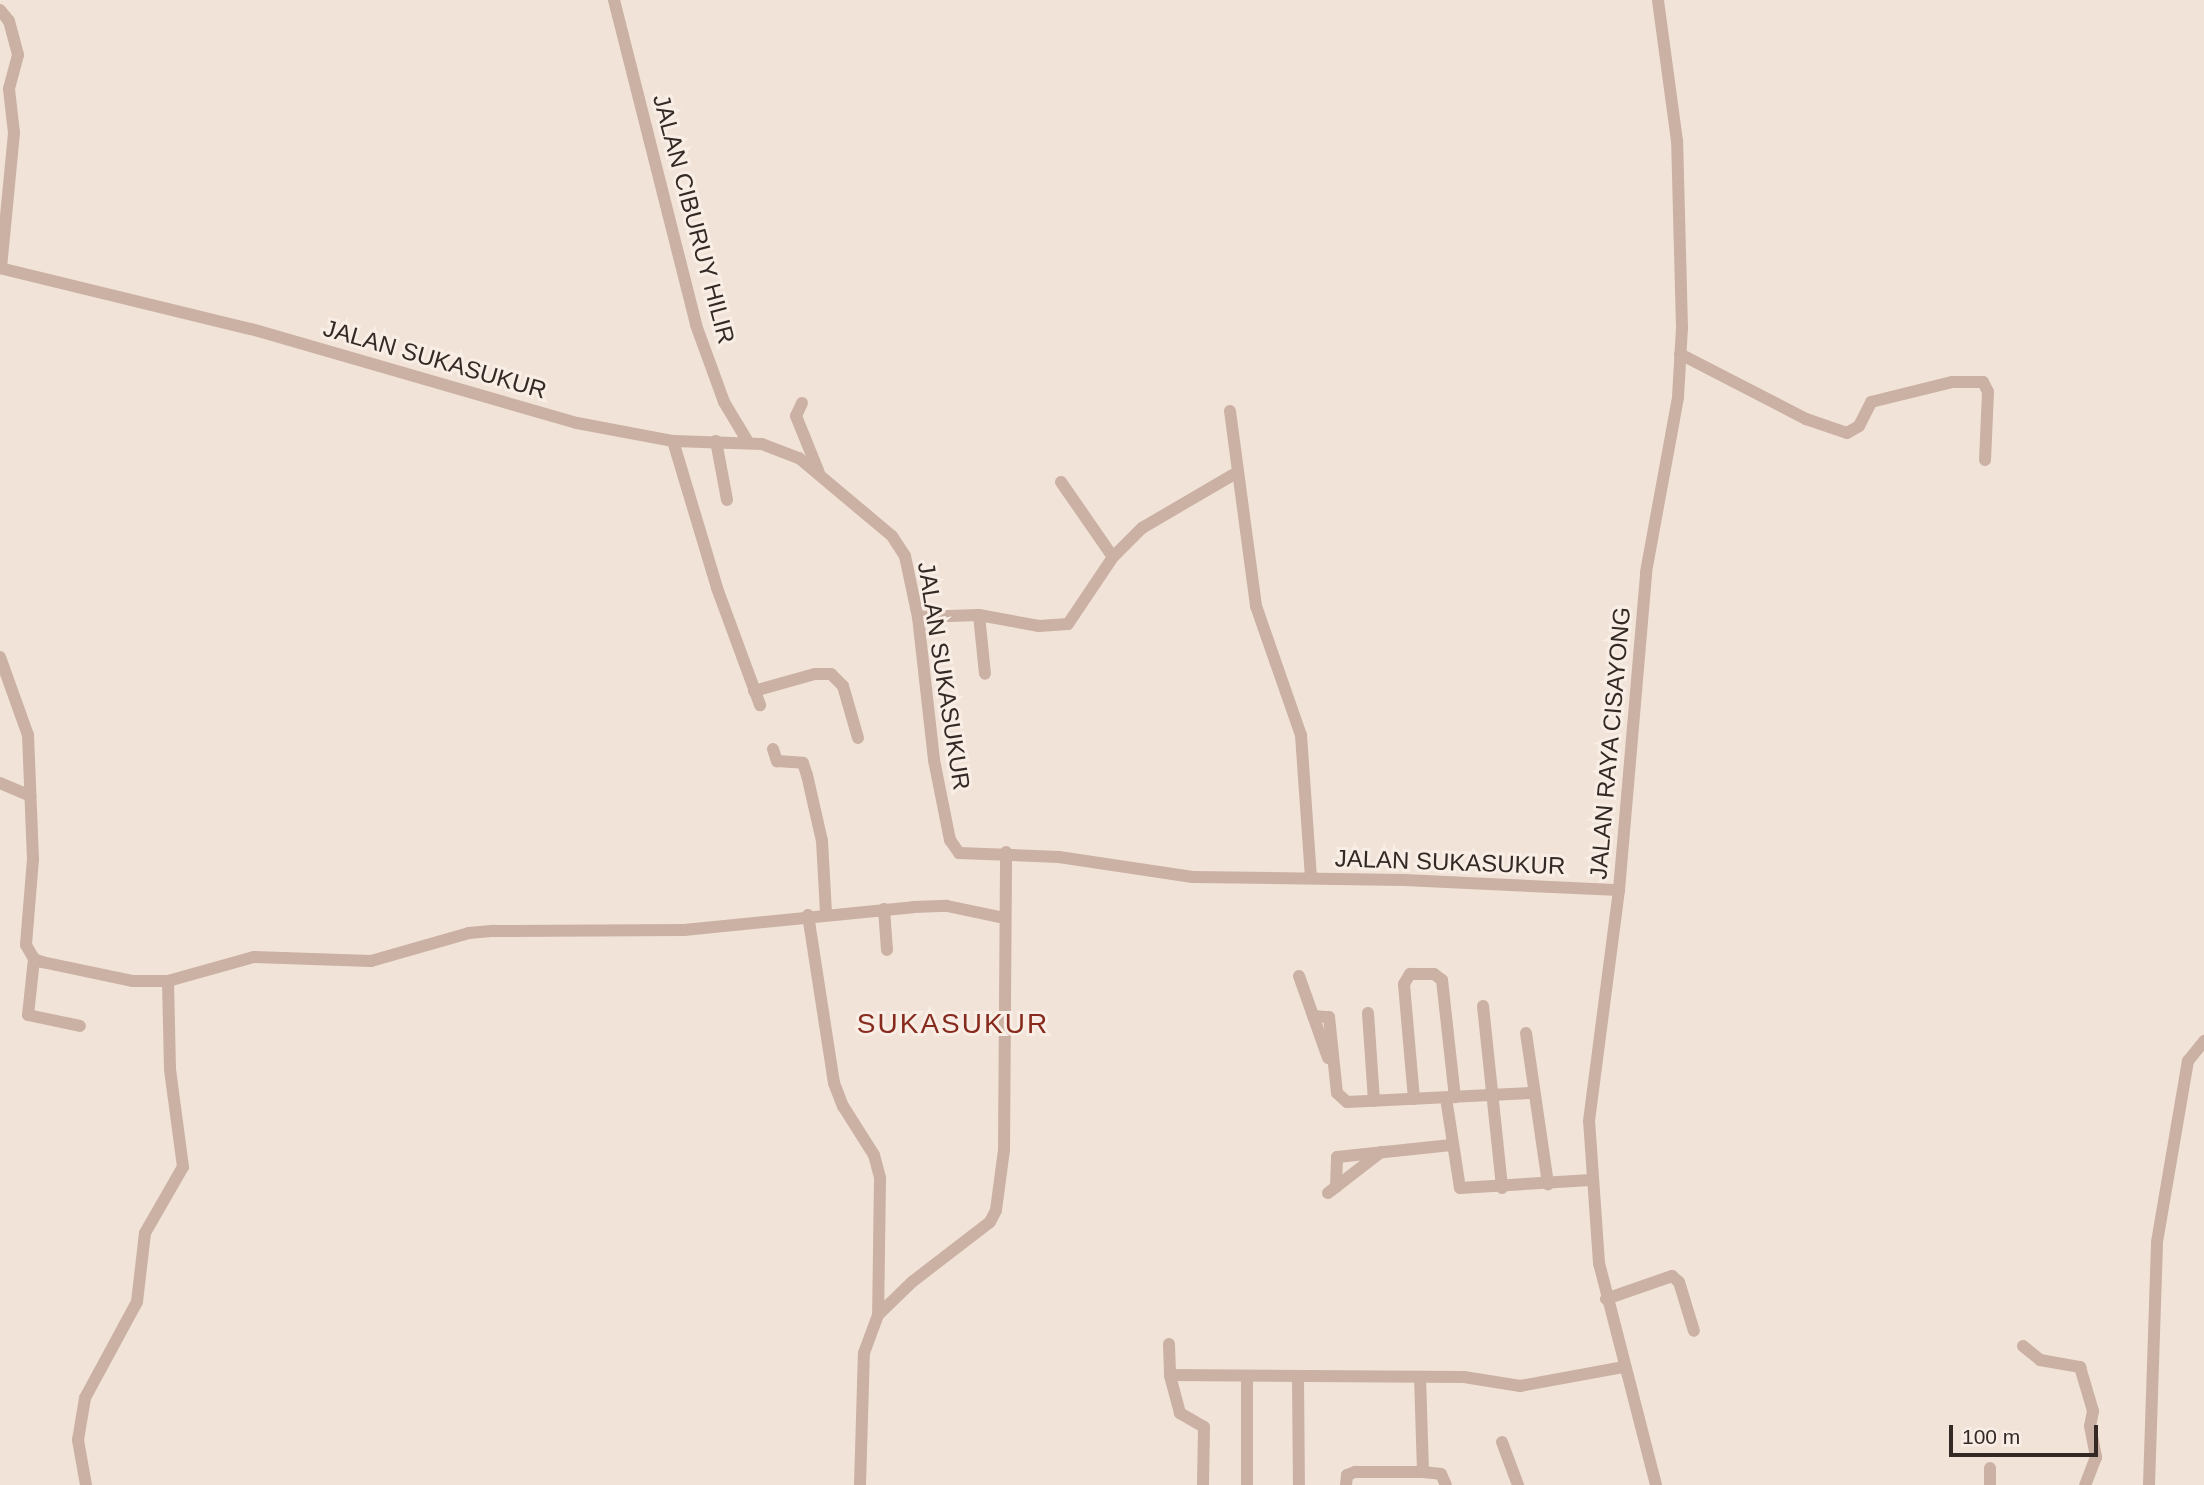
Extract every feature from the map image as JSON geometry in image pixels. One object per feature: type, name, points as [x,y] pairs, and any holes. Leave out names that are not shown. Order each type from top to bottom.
[{"type":"street","name":"JALAN CIBURUY HILIR","points":[[614,0],[696,325],[724,402],[748,442]]},
{"type":"street","name":"JALAN RAYA CISAYONG","points":[[1656,1485],[1606,1299],[1591,1180],[1589,1121],[1619,890],[1646,572],[1669,458],[1680,354],[1677,141],[1658,0]]},
{"type":"street","points":[[0,10],[9,21],[18,55],[9,89],[14,133],[1,268]]},
{"type":"street","name":"JALAN SUKASUKUR","points":[[1,268],[251,329],[576,423],[673,442],[748,442],[799,458],[901,547],[918,617],[925,709],[950,840],[953,848],[966,855],[1006,852],[1193,877],[1311,878],[1619,890]]},
{"type":"street","points":[[1680,354],[1807,419],[1847,433],[1859,426],[1871,402],[1952,382],[1983,382],[1988,391],[1985,460]]},
{"type":"street","points":[[802,404],[796,416],[821,476]]},
{"type":"street","points":[[1230,411],[1256,606],[1301,735],[1311,878]]},
{"type":"street","points":[[716,441],[727,500]]},
{"type":"street","points":[[673,442],[717,588],[760,705]]},
{"type":"street","points":[[918,617],[979,615],[1039,626],[1068,624],[1113,557],[1157,516],[1238,472]]},
{"type":"street","points":[[1061,482],[1113,557]]},
{"type":"street","points":[[979,615],[985,674]]},
{"type":"street","points":[[0,657],[27,725],[33,859],[26,939],[34,959],[28,1015],[80,1026]]},
{"type":"street","points":[[754,691],[816,674],[831,674],[843,686],[858,738]]},
{"type":"street","points":[[773,749],[777,761],[803,763],[807,775],[822,841],[826,913]]},
{"type":"street","points":[[0,783],[30,796]]},
{"type":"street","points":[[878,1315],[912,1282],[990,1222],[996,1210],[1004,1150],[1006,852]]},
{"type":"street","points":[[34,959],[132,981],[168,981],[254,957],[372,961],[468,933],[684,930],[826,913],[947,906],[1004,918]]},
{"type":"street","points":[[884,909],[887,950]]},
{"type":"street","points":[[808,915],[834,1083],[843,1107],[874,1155],[880,1178],[878,1315],[864,1353],[860,1485]]},
{"type":"street","points":[[1414,1099],[1404,985],[1410,974],[1434,974],[1442,980],[1451,1145],[1460,1188],[1502,1188],[1591,1180]]},
{"type":"street","points":[[1299,976],[1313,1016],[1329,1017],[1335,1078],[1342,1100],[1374,1101],[1534,1093]]},
{"type":"street","points":[[86,1485],[78,1440],[85,1398],[137,1302],[145,1233],[183,1167],[170,1069],[168,981]]},
{"type":"street","points":[[1483,1006],[1502,1188]]},
{"type":"street","points":[[1368,1013],[1374,1101]]},
{"type":"street","points":[[1526,1033],[1548,1184]]},
{"type":"street","points":[[2149,1485],[2157,1242],[2188,1061],[2204,1041]]},
{"type":"street","points":[[1381,1151],[1332,1190],[1337,1157],[1381,1151],[1451,1145]]},
{"type":"street","points":[[1606,1299],[1672,1276],[1679,1282],[1694,1331]]},
{"type":"street","points":[[1169,1344],[1170,1375],[1180,1413],[1204,1427],[1203,1485]]},
{"type":"street","points":[[2023,1346],[2040,1360],[2080,1367],[2094,1410],[2090,1426],[2096,1457],[2085,1485]]},
{"type":"street","points":[[1170,1375],[1298,1378],[1464,1377],[1520,1386],[1623,1367]]},
{"type":"street","points":[[1247,1377],[1247,1485]]},
{"type":"street","points":[[1420,1377],[1423,1472]]},
{"type":"street","points":[[1298,1378],[1299,1485]]},
{"type":"street","points":[[1502,1442],[1518,1485]]},
{"type":"street","points":[[1990,1468],[1990,1485]]},
{"type":"street","points":[[1346,1485],[1351,1473],[1394,1479],[1423,1472],[1441,1474],[1446,1485]]},
{"type":"district","name":"SUKASUKUR","points":[[953,1024]]}]
